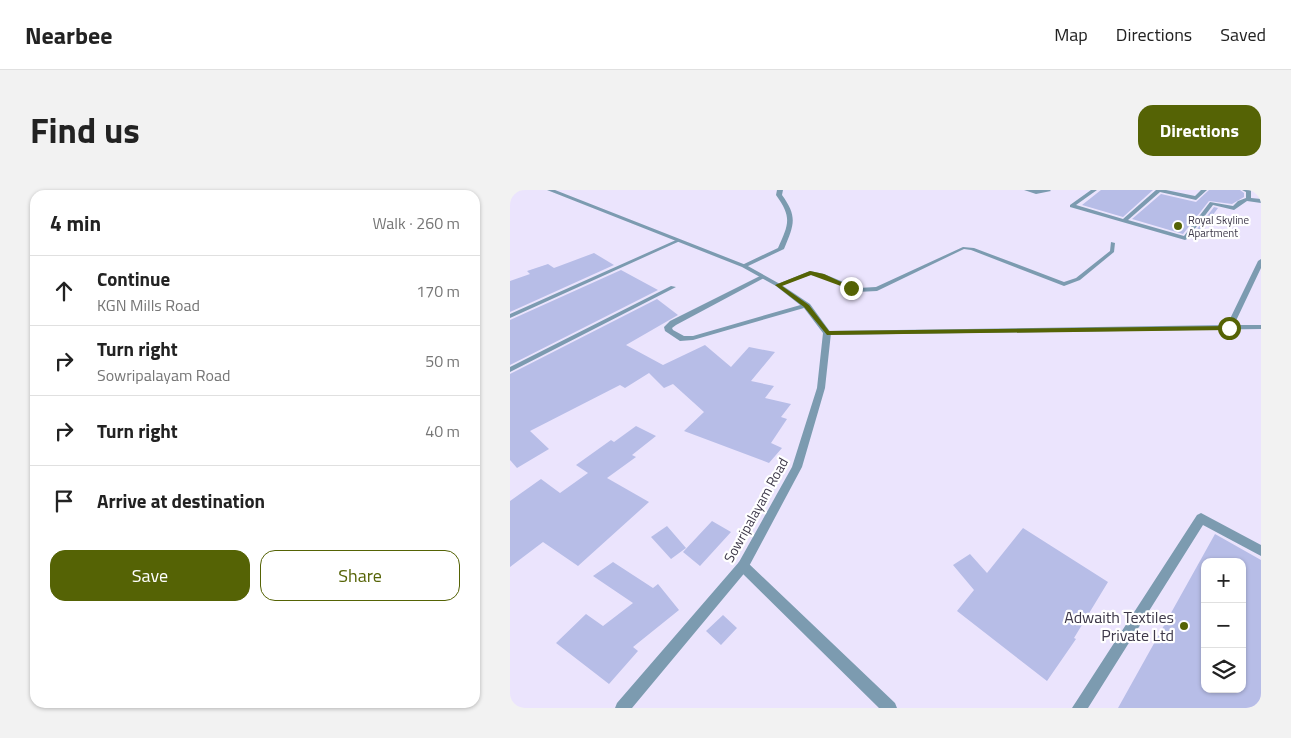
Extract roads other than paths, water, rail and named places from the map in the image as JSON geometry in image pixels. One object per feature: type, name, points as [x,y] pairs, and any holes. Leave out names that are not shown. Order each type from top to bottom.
[{"type":"street","points":[[550,190],[744,266],[778,285],[806,306],[827,333],[1261,327]]},
{"type":"street","points":[[744,266],[781,249],[792,223],[791,210],[778,195],[780,190]]},
{"type":"street","points":[[1027,190],[1048,192]]},
{"type":"street","points":[[1094,190],[1072,206],[1185,238],[1212,203]]},
{"type":"street","points":[[1124,221],[1159,190],[1234,208],[1240,201],[1248,198],[1261,201]]},
{"type":"street","points":[[1196,198],[1204,190]]},
{"type":"street","points":[[1244,190],[1249,191],[1248,198]]},
{"type":"street","points":[[1229,328],[1261,261]]},
{"type":"street","points":[[762,277],[672,323],[668,327],[669,331],[683,339],[693,338],[806,306]]},
{"type":"street","name":"Sowripalayam Road","points":[[622,708],[743,566],[797,467],[821,388],[827,333]]},
{"type":"street","points":[[1080,708],[1201,518],[1261,551]]},
{"type":"street","points":[[743,566],[890,708]]},
{"type":"lane","points":[[510,316],[678,241]]},
{"type":"lane","points":[[778,285],[810,273],[822,275],[857,290],[877,289],[963,248],[972,249],[1064,284],[1078,279],[1112,251],[1113,243]]},
{"type":"lane","points":[[510,370],[673,287]]},
{"type":"place","name":"Royal Skyline Apartment","points":[[1178,226]]},
{"type":"place","name":"Adwaith Textiles Private Ltd","points":[[1184,626]]}]
